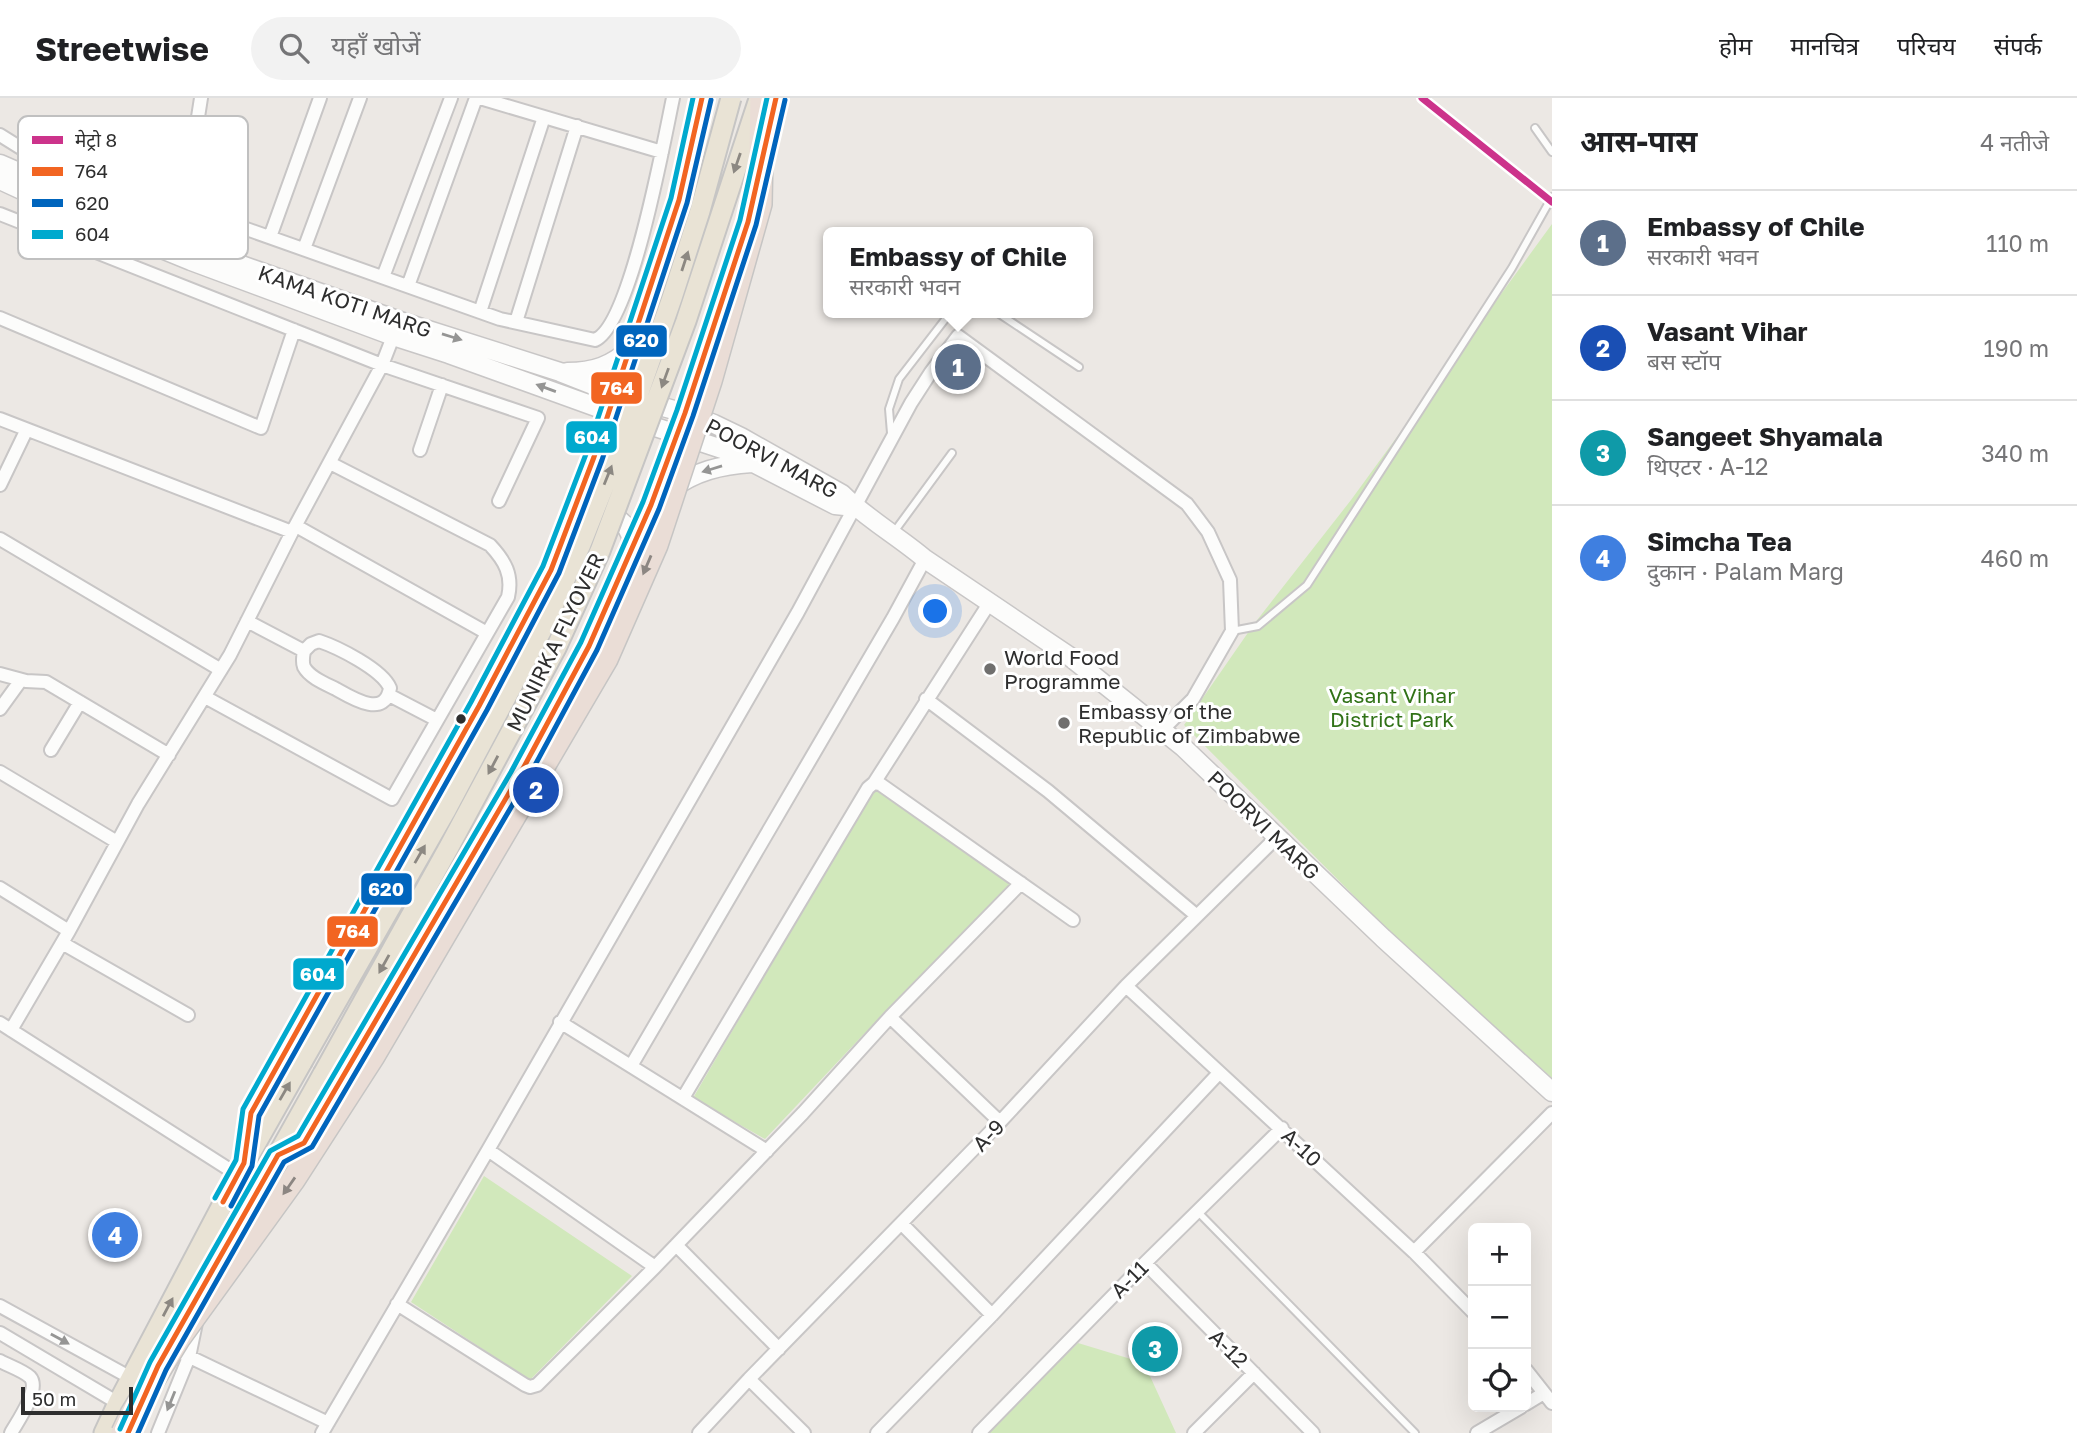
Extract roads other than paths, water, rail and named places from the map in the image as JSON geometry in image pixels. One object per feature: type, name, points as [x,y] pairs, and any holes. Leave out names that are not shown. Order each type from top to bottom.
[{"type":"highway","points":[[126,1433],[132,1414],[178,1339],[293,1180],[373,1056],[606,659],[656,545],[710,381],[760,204],[761,98]]},
{"type":"main road","points":[[241,1169],[250,1113],[479,706],[551,570],[610,412],[679,200],[702,98]]},
{"type":"main road","name":"MUNIRKA FLYOVER","points":[[104,1433],[241,1169],[446,810],[544,626],[581,544],[623,438],[673,298],[731,98]]},
{"type":"main road","name":"MUNIRKA FLYOVER","points":[[126,1433],[158,1366],[323,1074],[556,649],[613,517],[686,321],[761,98]]},
{"type":"main road","points":[[278,1155],[304,1143],[526,763],[589,646],[651,505],[685,414],[748,222],[776,98]]},
{"type":"main road","name":"KAMA KOTI MARG","points":[[0,164],[18,172]]},
{"type":"main road","name":"KAMA KOTI MARG","points":[[0,180],[18,188]]},
{"type":"main road","name":"KAMA KOTI MARG","points":[[207,259],[396,329],[449,354],[610,412]]},
{"type":"main road","name":"KAMA KOTI MARG","points":[[396,329],[561,372],[616,394]]},
{"type":"main road","points":[[561,372],[588,372],[608,365],[631,348]]},
{"type":"main road","name":"POORVI MARG","points":[[616,394],[714,424],[842,494],[855,507],[925,559],[1069,656],[1183,747],[1276,838],[1552,1092]]},
{"type":"main road","points":[[579,400],[591,412],[596,423],[598,446]]},
{"type":"main road","name":"POORVI MARG","points":[[610,412],[734,453],[835,505],[855,507]]},
{"type":"main road","points":[[651,505],[691,476],[713,468],[754,463]]},
{"type":"main road","points":[[568,525],[583,511],[594,509],[607,513],[629,532],[631,551]]},
{"type":"street","points":[[198,116],[201,98]]},
{"type":"street","points":[[270,237],[320,98]]},
{"type":"street","points":[[304,249],[360,98]]},
{"type":"street","points":[[383,277],[451,98]]},
{"type":"street","points":[[408,286],[478,98],[503,101],[544,117],[662,152]]},
{"type":"street","points":[[248,229],[480,312],[595,340],[603,335],[611,324],[626,289],[648,214],[673,98]]},
{"type":"street","points":[[480,312],[544,117]]},
{"type":"street","points":[[516,322],[577,126]]},
{"type":"street","points":[[0,135],[18,146]]},
{"type":"street","points":[[0,214],[18,221]]},
{"type":"street","points":[[114,259],[382,365],[538,418],[499,501]]},
{"type":"street","points":[[0,318],[261,428],[294,330]]},
{"type":"street","points":[[241,1169],[5,1027],[66,937],[138,804],[221,670],[382,365],[396,329]]},
{"type":"street","points":[[169,1347],[325,1428],[798,612],[920,387],[958,336],[1188,504],[1208,532],[1230,580],[1232,631],[1193,699],[1162,730]]},
{"type":"street","points":[[420,450],[442,385]]},
{"type":"street","points":[[0,419],[26,431],[294,529],[487,634]]},
{"type":"street","points":[[0,485],[26,431]]},
{"type":"street","points":[[205,697],[392,799],[509,594],[508,570],[490,545],[330,463]]},
{"type":"street","points":[[0,539],[221,670]]},
{"type":"street","points":[[631,1066],[925,559]]},
{"type":"street","points":[[682,1098],[868,788],[874,783],[990,602]]},
{"type":"street","points":[[247,621],[304,651]]},
{"type":"street","points":[[319,640],[331,645],[382,675],[390,688],[388,695],[373,705],[360,703],[313,677],[305,669],[304,651],[319,640]]},
{"type":"street","points":[[0,674],[21,680],[46,682],[169,755]]},
{"type":"street","points":[[0,709],[21,680]]},
{"type":"street","points":[[388,695],[437,720]]},
{"type":"street","points":[[926,699],[1048,791],[1197,916]]},
{"type":"street","points":[[51,750],[80,702]]},
{"type":"street","points":[[0,772],[117,842]]},
{"type":"street","points":[[874,783],[880,784],[1073,920]]},
{"type":"street","name":"A-9","points":[[699,1433],[1000,1122],[1126,986],[1276,838]]},
{"type":"street","points":[[397,1304],[525,1385],[534,1387],[655,1267],[803,1113],[890,1017],[1021,883]]},
{"type":"street","points":[[0,888],[66,937],[188,1015]]},
{"type":"street","name":"A-10","points":[[1126,986],[1282,1128],[1414,1252],[1468,1307]]},
{"type":"street","points":[[890,1017],[1000,1122]]},
{"type":"street","points":[[561,1022],[767,1150]]},
{"type":"street","points":[[877,1433],[992,1315],[1219,1073]]},
{"type":"street","points":[[1414,1252],[1552,1113]]},
{"type":"street","name":"A-11","points":[[979,1433],[1282,1128]]},
{"type":"street","points":[[488,1150],[655,1267]]},
{"type":"street","points":[[902,1224],[992,1315]]},
{"type":"street","points":[[676,1245],[779,1349]]},
{"type":"street","name":"A-12","points":[[1145,1263],[1313,1433]]},
{"type":"street","points":[[158,1433],[189,1357],[203,1288]]},
{"type":"street","points":[[0,1306],[131,1378]]},
{"type":"street","points":[[0,1333],[118,1403]]},
{"type":"street","points":[[0,1361],[28,1376],[33,1382],[25,1410],[11,1433]]},
{"type":"street","points":[[1194,1433],[1254,1373]]},
{"type":"street","points":[[1531,1376],[1548,1398],[1531,1403]]},
{"type":"street","points":[[749,1380],[804,1433]]},
{"type":"street","points":[[1477,1433],[1513,1412]]},
{"type":"lane","points":[[1535,128],[1552,152]]},
{"type":"lane","points":[[1232,631],[1258,626],[1307,585],[1512,268],[1552,197]]},
{"type":"lane","points":[[892,439],[889,409],[899,379],[946,318]]},
{"type":"lane","points":[[1006,318],[1079,367]]},
{"type":"lane","points":[[893,534],[952,453]]},
{"type":"lane","points":[[1198,1212],[1415,1433]]},
{"type":"metro line","name":"8","points":[[1422,98],[1552,202]]},
{"type":"place","name":"Embassy of Chile","points":[[958,367]]},
{"type":"place","name":"World Food Programme","points":[[990,669]]},
{"type":"place","name":"Embassy of the Republic of Zimbabwe","points":[[1064,723]]},
{"type":"place","name":"Vasant Vihar","points":[[536,790]]},
{"type":"place","name":"Simcha Tea","points":[[115,1235]]},
{"type":"place","name":"Sangeet Shyamala","points":[[1155,1349]]},
{"type":"park label","name":"Vasant Vihar District Park","points":[[1392,707]]}]
